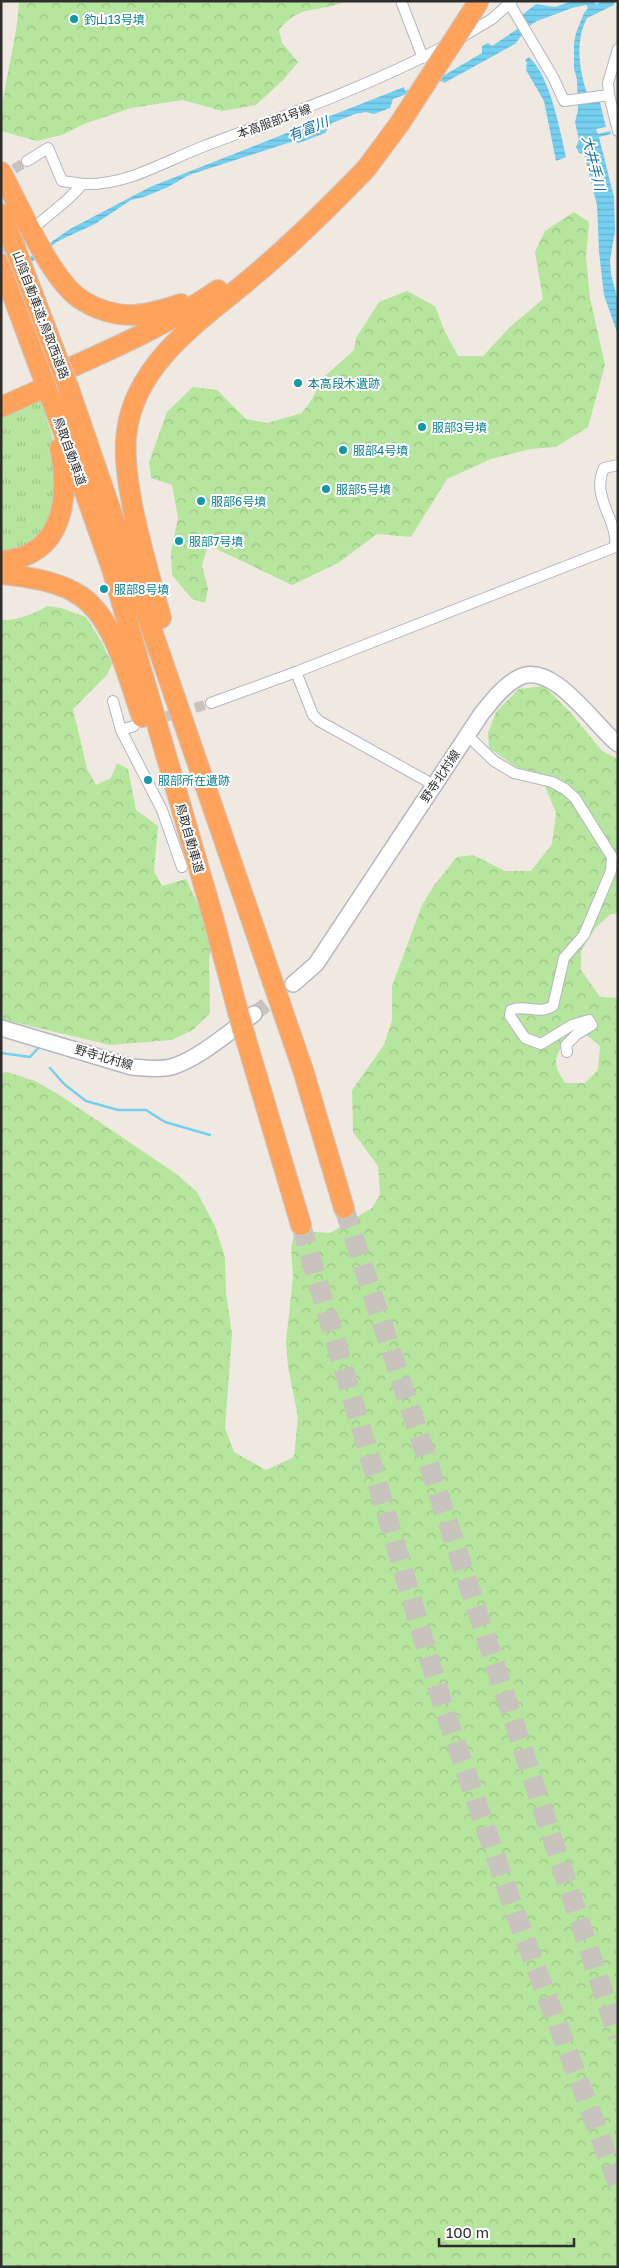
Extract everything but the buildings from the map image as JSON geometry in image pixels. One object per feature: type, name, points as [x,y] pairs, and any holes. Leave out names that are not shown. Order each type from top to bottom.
[{"type":"highway","points":[[1,398],[51,386],[196,305],[253,267],[304,224],[363,168],[472,1]]},
{"type":"highway","points":[[194,758],[193,723],[170,651],[139,531],[132,496],[125,447],[132,407],[157,363],[219,303],[257,273],[309,227],[363,168],[400,123],[479,1]]},
{"type":"highway","points":[[1,172],[35,229],[58,275],[77,298],[94,308],[112,313],[134,315],[161,310],[186,302],[253,267]]},
{"type":"highway","name":"山陰自動車道;鳥取西道路","points":[[1,214],[14,245],[51,386]]},
{"type":"highway","name":"山陰自動車道;鳥取西道路","points":[[1,264],[36,355],[51,386]]},
{"type":"highway","points":[[1,407],[123,354],[219,303]]},
{"type":"highway","points":[[1,561],[14,560],[46,541],[56,527],[63,508],[65,490],[63,463],[36,355]]},
{"type":"highway","name":"鳥取自動車道","points":[[51,386],[130,563],[194,758],[303,1070],[344,1208]]},
{"type":"highway","name":"鳥取自動車道","points":[[51,386],[112,569],[213,917],[246,1013],[246,1036],[300,1225]]},
{"type":"highway","points":[[1,574],[60,586],[83,597],[99,613],[118,651],[213,917]]},
{"type":"street","points":[[401,1],[423,58]]},
{"type":"street","points":[[510,4],[554,77],[564,101],[606,96]]},
{"type":"street","name":"本高服部1号線","points":[[27,161],[48,148],[62,181],[83,184],[107,183],[130,178],[199,148],[314,106],[423,58],[485,24],[510,4]]},
{"type":"street","points":[[618,49],[608,82],[606,96],[618,131]]},
{"type":"street","points":[[35,229],[83,184]]},
{"type":"street","points":[[211,703],[296,672],[615,547],[616,539],[603,503],[600,476],[604,468],[616,465]]},
{"type":"street","points":[[296,672],[314,715],[319,721],[434,785]]},
{"type":"street","name":"野寺北村線","points":[[293,984],[316,964],[482,713],[502,690],[517,678],[529,674],[540,676],[559,685],[618,744]]},
{"type":"street","points":[[113,701],[121,730],[162,810],[182,867]]},
{"type":"street","points":[[121,730],[134,726]]},
{"type":"street","points":[[467,735],[494,761],[514,772],[552,782],[565,789],[575,798],[612,857],[611,871],[584,935],[564,958],[553,1006],[545,1011],[515,1008],[510,1010],[510,1016],[525,1038],[540,1044],[572,1025],[589,1020],[592,1025],[577,1034],[566,1045],[567,1052]]},
{"type":"street","name":"野寺北村線","points":[[1,1028],[132,1067],[152,1069],[172,1067],[195,1056],[246,1013]]},
{"type":"green space","points":[[19,1],[346,1],[295,15],[279,30],[282,43],[298,62],[283,80],[256,105],[222,111],[183,100],[131,108],[84,124],[62,135],[37,141],[1,131]]},
{"type":"green space","points":[[574,212],[589,222],[586,257],[590,298],[605,365],[588,427],[556,447],[530,449],[491,459],[447,479],[411,537],[377,534],[338,563],[292,585],[208,545],[202,566],[208,589],[205,603],[192,599],[172,575],[171,552],[178,518],[172,485],[151,478],[149,462],[167,412],[193,387],[217,390],[246,419],[267,423],[302,413],[323,378],[354,350],[356,338],[379,302],[407,291],[435,306],[444,330],[458,356],[483,356],[510,327],[543,299],[535,252],[545,231]]},
{"type":"green space","points":[[39,395],[52,436],[58,467],[52,522],[33,544],[1,556],[1,413]]},
{"type":"green space","points":[[47,606],[61,608],[86,617],[101,641],[112,664],[107,675],[73,709],[87,769],[96,785],[111,778],[117,763],[128,769],[136,810],[158,826],[154,871],[162,886],[186,879],[213,936],[209,959],[210,1013],[193,1030],[172,1040],[110,1045],[1,1019],[1,620],[25,616]]},
{"type":"green space","points":[[544,686],[570,712],[602,751],[618,759],[618,914],[611,914],[596,927],[581,951],[581,970],[600,997],[618,998],[618,2267],[1,2267],[1,1073],[7,1072],[35,1081],[58,1094],[175,1173],[197,1192],[215,1226],[225,1257],[226,1293],[232,1334],[225,1428],[234,1452],[266,1470],[294,1457],[298,1417],[288,1367],[286,1342],[293,1277],[291,1248],[295,1231],[330,1233],[372,1208],[380,1195],[378,1166],[353,1132],[352,1090],[384,1045],[392,1020],[392,986],[422,905],[435,884],[457,857],[473,855],[505,871],[531,871],[552,844],[556,813],[540,774],[516,767],[489,748],[488,733],[496,712],[519,689]],"holes":[[[585,1034],[600,1046],[598,1070],[585,1083],[565,1083],[556,1063],[563,1043]]]},
{"type":"water","points":[[572,1],[593,1],[596,4],[604,1],[615,1],[614,5],[587,18],[581,36],[580,65],[587,93],[599,99],[606,127],[596,129],[598,134],[610,131],[611,134],[599,137],[614,197],[615,231],[610,260],[611,274],[618,301],[618,335],[604,295],[599,252],[597,205],[584,154],[579,153],[576,147],[579,140],[575,122],[578,110],[577,79],[574,69],[574,44],[576,33],[588,8],[586,5],[537,21],[529,26],[515,44],[444,83],[442,81],[393,99],[390,108],[374,114],[366,112],[355,114],[332,123],[325,133],[299,143],[291,142],[189,175],[168,187],[131,200],[95,224],[58,241],[23,269],[1,277],[70,229],[150,187],[404,87],[405,91],[425,84],[445,75],[482,53],[482,46],[488,43],[492,46],[519,28],[522,15],[536,4],[555,7]]},
{"type":"water","points":[[529,57],[543,77],[557,119],[566,157],[556,161],[544,101],[526,70],[527,63],[525,60]]},
{"type":"waterway","points":[[1,1053],[30,1057],[40,1046]]},
{"type":"waterway","points":[[50,1068],[64,1084],[86,1101],[118,1110],[146,1110],[165,1122],[210,1135]]},
{"type":"tunnel","points":[[1,177],[27,161]]},
{"type":"tunnel","points":[[1,249],[33,227]]},
{"type":"tunnel","points":[[152,721],[211,703]]},
{"type":"tunnel","points":[[254,1014],[284,991]]},
{"type":"tunnel","points":[[344,1208],[618,2037]]},
{"type":"tunnel","points":[[301,1225],[445,1712],[516,1915],[618,2184]]},
{"type":"place","name":"釣山13号墳","points":[[74,19]]},
{"type":"place","name":"本高段木遺跡","points":[[298,383]]},
{"type":"place","name":"服部3号墳","points":[[422,427]]},
{"type":"place","name":"服部4号墳","points":[[343,450]]},
{"type":"place","name":"服部5号墳","points":[[326,489]]},
{"type":"place","name":"服部6号墳","points":[[201,501]]},
{"type":"place","name":"服部7号墳","points":[[179,541]]},
{"type":"place","name":"服部8号墳","points":[[104,589]]},
{"type":"place","name":"服部所在遺跡","points":[[148,780]]},
{"type":"water label","name":"有富川","points":[[308,128]]},
{"type":"water label","name":"大井手川","points":[[594,163]]}]
